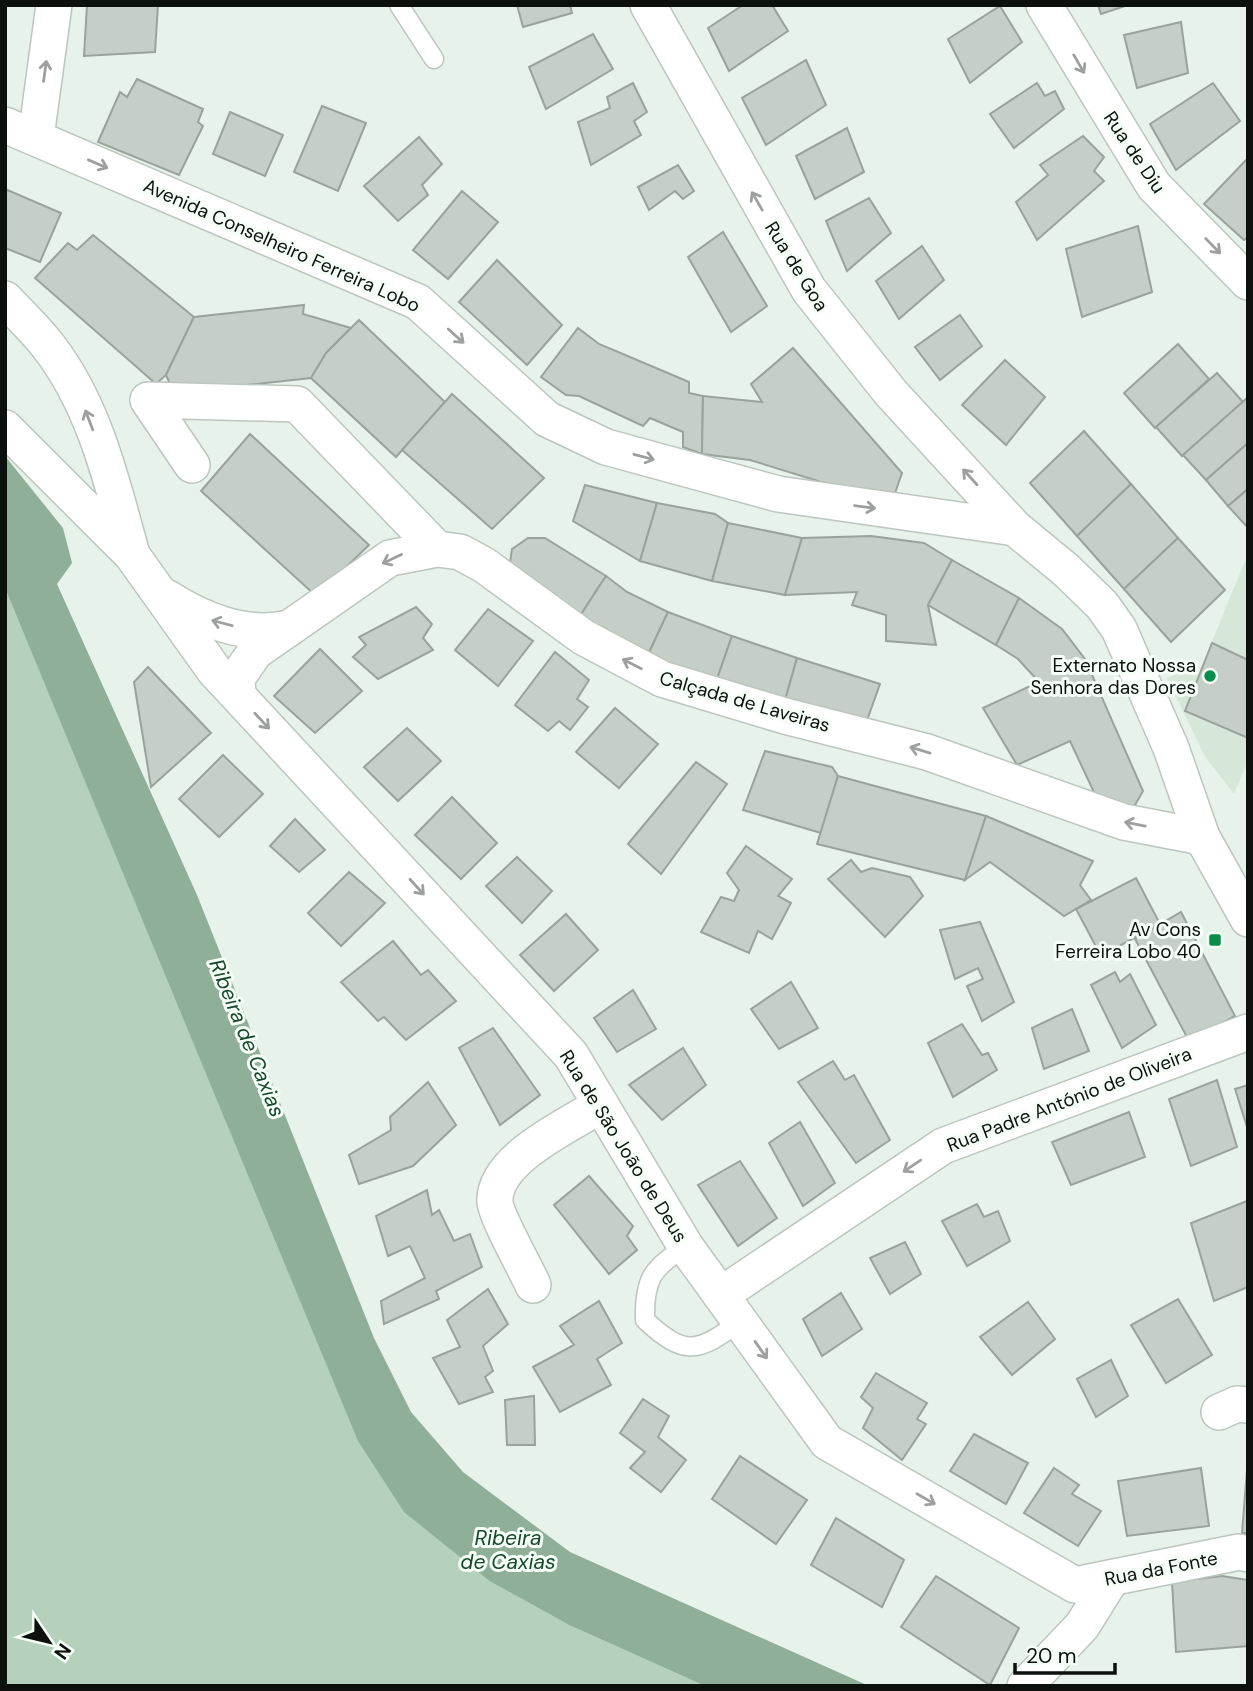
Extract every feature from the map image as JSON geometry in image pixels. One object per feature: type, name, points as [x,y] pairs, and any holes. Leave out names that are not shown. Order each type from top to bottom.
[{"type":"street","points":[[20,131],[54,5]]},
{"type":"street","name":"Rua de Goa","points":[[648,5],[809,290],[891,393],[1015,528]]},
{"type":"street","name":"Rua de Diu","points":[[1044,5],[1154,186],[1248,282]]},
{"type":"street","name":"Avenida Conselheiro Ferreira Lobo","points":[[20,131],[418,302],[547,419],[606,447],[778,494],[1015,528]]},
{"type":"street","name":"Rua de São João de Deus","points":[[5,299],[50,348],[86,409],[108,470],[132,555]]},
{"type":"street","points":[[192,465],[148,400],[297,404],[437,549]]},
{"type":"street","name":"Rua de São João de Deus","points":[[5,428],[132,555],[214,670],[571,1055],[687,1247],[827,1442],[1074,1585]]},
{"type":"street","points":[[67,490],[80,496],[93,497],[107,483],[108,470]]},
{"type":"street","points":[[1015,528],[1066,570],[1102,605],[1119,629],[1171,748],[1202,837],[1248,919]]},
{"type":"street","name":"Calçada de Laveiras","points":[[238,695],[237,678],[243,665],[255,652],[390,558],[437,549],[460,552],[484,565],[583,637],[662,679],[785,716],[927,752],[1124,822],[1202,837]]},
{"type":"street","name":"Calçada de Laveiras","points":[[158,592],[202,618],[265,634],[289,628]]},
{"type":"street","name":"Rua Padre António de Oliveira","points":[[731,1308],[943,1146],[1248,1032]]},
{"type":"street","points":[[533,1285],[495,1203],[499,1182],[510,1164],[601,1104]]},
{"type":"street","name":"Rua da Fonte","points":[[1074,1585],[1239,1552],[1248,1554]]},
{"type":"street","points":[[1025,1686],[1082,1626],[1112,1578]]},
{"type":"lane","points":[[399,5],[434,59]]},
{"type":"lane","points":[[687,1247],[662,1261],[652,1275],[644,1297],[645,1320],[671,1342],[691,1348],[713,1341],[731,1308]]},
{"type":"shaded area","name":"Externato Nossa Senhora das Dores","points":[[1245,561],[1248,563],[1248,761],[1234,794],[1204,755],[1167,678],[1185,671],[1199,673]]},
{"type":"shaded area","points":[[5,588],[249,1173],[491,1582],[569,1625],[705,1686],[5,1686]]},
{"type":"water","name":"Ribeira de Caxias","points":[[5,456],[63,528],[72,563],[57,584],[197,895],[374,1338],[411,1412],[463,1472],[570,1552],[869,1686],[705,1686],[569,1625],[491,1582],[404,1512],[358,1441],[5,588]]},
{"type":"building","points":[[87,5],[158,5],[155,52],[84,56]]},
{"type":"building","points":[[517,5],[570,5],[572,13],[523,27]]},
{"type":"building","points":[[743,5],[772,5],[788,31],[729,71],[708,28]]},
{"type":"building","points":[[1098,5],[1128,5],[1101,14]]},
{"type":"building","points":[[1000,6],[1022,42],[970,83],[948,39]]},
{"type":"building","points":[[1181,22],[1188,73],[1137,88],[1124,35]]},
{"type":"building","points":[[593,34],[613,69],[546,109],[529,67]]},
{"type":"building","points":[[806,60],[826,105],[766,145],[742,98]]},
{"type":"building","points":[[137,79],[203,109],[198,122],[203,126],[179,175],[98,142],[120,92],[127,97]]},
{"type":"building","points":[[633,83],[647,112],[634,121],[641,135],[591,165],[578,122],[610,108],[607,97]]},
{"type":"building","points":[[1037,83],[1045,96],[1055,91],[1064,109],[1014,148],[990,114]]},
{"type":"building","points":[[1213,83],[1240,121],[1176,170],[1150,124]]},
{"type":"building","points":[[322,106],[366,123],[338,191],[294,172]]},
{"type":"building","points":[[230,112],[283,135],[265,176],[213,154]]},
{"type":"building","points":[[847,128],[864,172],[815,199],[796,156]]},
{"type":"building","points":[[1083,136],[1104,157],[1094,171],[1104,181],[1037,240],[1016,202],[1048,175],[1040,165]]},
{"type":"building","points":[[419,137],[442,164],[422,185],[428,195],[398,221],[364,186]]},
{"type":"building","points":[[1248,158],[1248,237],[1244,240],[1204,204]]},
{"type":"building","points":[[678,165],[694,191],[683,199],[675,191],[649,210],[638,187]]},
{"type":"building","points":[[5,189],[61,213],[40,262],[5,248]]},
{"type":"building","points":[[462,191],[498,222],[448,279],[413,250]]},
{"type":"building","points":[[869,198],[891,233],[847,271],[826,221]]},
{"type":"building","points":[[1138,226],[1152,292],[1082,317],[1066,249]]},
{"type":"building","points":[[723,232],[767,306],[731,332],[688,257]]},
{"type":"building","points":[[93,235],[194,317],[166,375],[156,384],[35,278],[68,243],[77,250]]},
{"type":"building","points":[[922,246],[944,280],[899,319],[876,281]]},
{"type":"building","points":[[497,260],[562,325],[527,365],[459,302]]},
{"type":"building","points":[[304,305],[303,314],[351,328],[326,353],[311,378],[174,393],[166,375],[194,317]]},
{"type":"building","points":[[960,315],[982,346],[940,380],[915,347]]},
{"type":"building","points":[[359,320],[445,402],[396,457],[311,378],[326,353]]},
{"type":"building","points":[[578,328],[599,344],[689,382],[689,393],[703,396],[702,454],[683,447],[683,432],[650,418],[643,426],[579,396],[566,395],[541,377]]},
{"type":"building","points":[[1178,344],[1209,379],[1155,428],[1124,393]]},
{"type":"building","points":[[793,348],[902,473],[893,499],[860,494],[750,460],[702,454],[703,396],[762,402],[751,384]]},
{"type":"building","points":[[1005,360],[1045,397],[1006,445],[962,405]]},
{"type":"building","points":[[1217,373],[1243,402],[1182,456],[1156,427]]},
{"type":"building","points":[[452,394],[544,478],[492,529],[402,450]]},
{"type":"building","points":[[1247,398],[1248,443],[1206,480],[1183,455]]},
{"type":"building","points":[[1084,431],[1131,484],[1077,536],[1030,483]]},
{"type":"building","points":[[250,434],[369,545],[316,596],[201,491]]},
{"type":"building","points":[[1248,443],[1248,489],[1228,506],[1206,480]]},
{"type":"building","points":[[1131,484],[1178,538],[1124,589],[1077,536]]},
{"type":"building","points":[[585,485],[657,503],[640,561],[573,521]]},
{"type":"building","points":[[1248,489],[1248,528],[1228,506]]},
{"type":"building","points":[[657,503],[715,514],[728,523],[712,581],[640,561]]},
{"type":"building","points":[[728,523],[802,538],[785,595],[712,581]]},
{"type":"building","points":[[871,536],[924,543],[952,560],[928,605],[936,645],[886,641],[886,615],[852,605],[857,592],[785,595],[802,538]]},
{"type":"building","points":[[528,538],[545,538],[606,576],[578,619],[509,569],[512,549]]},
{"type":"building","points":[[1178,538],[1225,590],[1171,642],[1124,589]]},
{"type":"building","points":[[952,560],[1019,598],[996,645],[928,605]]},
{"type":"building","points":[[606,576],[627,592],[668,612],[646,659],[578,619]]},
{"type":"building","points":[[1019,598],[1062,629],[1085,659],[1143,791],[1131,812],[1099,803],[1070,741],[1017,765],[983,708],[1039,682],[1018,659],[996,645]]},
{"type":"building","points":[[416,607],[432,624],[423,638],[433,650],[378,679],[353,657],[366,645],[359,637]]},
{"type":"building","points":[[488,609],[533,641],[498,686],[455,650]]},
{"type":"building","points":[[668,612],[732,636],[715,685],[646,659]]},
{"type":"building","points":[[732,636],[797,658],[784,704],[715,685]]},
{"type":"building","name":"Externato Nossa Senhora das Dores","points":[[1212,643],[1248,660],[1248,738],[1185,711]]},
{"type":"building","points":[[320,649],[362,691],[315,733],[274,696]]},
{"type":"building","points":[[555,652],[589,680],[577,699],[588,707],[570,730],[559,721],[548,731],[515,705]]},
{"type":"building","points":[[797,658],[880,684],[866,723],[784,704]]},
{"type":"building","points":[[148,667],[211,733],[151,787],[134,682]]},
{"type":"building","points":[[615,708],[658,744],[619,788],[576,752]]},
{"type":"building","points":[[407,728],[441,761],[398,801],[364,767]]},
{"type":"building","points":[[765,751],[832,767],[838,776],[821,833],[743,810]]},
{"type":"building","points":[[223,755],[263,794],[219,837],[179,799]]},
{"type":"building","points":[[696,762],[727,784],[661,874],[628,844]]},
{"type":"building","points":[[838,776],[986,816],[965,880],[817,844]]},
{"type":"building","points":[[452,797],[497,843],[461,879],[415,835]]},
{"type":"building","points":[[986,816],[1093,861],[1080,885],[1091,900],[1064,916],[990,862],[965,880]]},
{"type":"building","points":[[295,819],[325,850],[299,872],[270,846]]},
{"type":"building","points":[[746,846],[792,879],[778,896],[791,903],[772,939],[758,931],[749,953],[701,932],[721,897],[734,901],[739,890],[727,873]]},
{"type":"building","points":[[517,857],[552,891],[522,923],[486,886]]},
{"type":"building","points":[[851,860],[861,872],[872,868],[910,877],[923,896],[885,937],[828,879]]},
{"type":"building","points":[[349,872],[385,903],[341,946],[308,913]]},
{"type":"building","points":[[1136,878],[1160,924],[1101,956],[1076,909]]},
{"type":"building","points":[[1181,912],[1235,1016],[1189,1041],[1135,939]]},
{"type":"building","points":[[566,914],[598,950],[554,991],[520,955]]},
{"type":"building","points":[[980,922],[1014,1002],[982,1021],[967,986],[983,979],[978,968],[955,979],[940,930]]},
{"type":"building","points":[[393,941],[421,975],[428,970],[456,1001],[406,1040],[384,1017],[378,1021],[341,982]]},
{"type":"building","points":[[1115,972],[1120,982],[1130,974],[1156,1025],[1122,1048],[1091,985]]},
{"type":"building","points":[[791,982],[818,1028],[779,1049],[751,1009]]},
{"type":"building","points":[[633,990],[656,1029],[617,1052],[594,1018]]},
{"type":"building","points":[[1072,1009],[1089,1051],[1044,1069],[1032,1028]]},
{"type":"building","points":[[962,1024],[982,1055],[988,1053],[997,1070],[953,1097],[928,1043]]},
{"type":"building","points":[[493,1028],[540,1095],[500,1125],[459,1048]]},
{"type":"building","points":[[683,1048],[706,1085],[662,1120],[629,1085]]},
{"type":"building","points":[[833,1061],[845,1080],[854,1075],[890,1140],[856,1163],[798,1082]]},
{"type":"building","points":[[1217,1080],[1237,1147],[1191,1166],[1169,1099]]},
{"type":"building","points":[[428,1082],[456,1125],[413,1166],[359,1184],[349,1155],[391,1130],[390,1117]]},
{"type":"building","points":[[1248,1085],[1248,1130],[1235,1089]]},
{"type":"building","points":[[1129,1112],[1145,1157],[1071,1185],[1052,1142]]},
{"type":"building","points":[[800,1122],[835,1183],[803,1206],[769,1143]]},
{"type":"building","points":[[740,1161],[777,1218],[738,1246],[698,1185]]},
{"type":"building","points":[[589,1176],[633,1226],[627,1236],[637,1250],[609,1274],[554,1205]]},
{"type":"building","points":[[427,1190],[432,1215],[439,1210],[454,1241],[470,1234],[482,1267],[436,1291],[439,1299],[384,1324],[381,1301],[425,1278],[410,1246],[388,1256],[376,1216]]},
{"type":"building","points":[[1247,1201],[1248,1287],[1214,1301],[1191,1223]]},
{"type":"building","points":[[977,1204],[984,1217],[998,1211],[1010,1241],[967,1266],[942,1221]]},
{"type":"building","points":[[905,1242],[921,1274],[890,1294],[870,1258]]},
{"type":"building","points":[[488,1289],[508,1324],[483,1346],[493,1371],[485,1377],[493,1392],[459,1404],[433,1358],[460,1347],[447,1320]]},
{"type":"building","points":[[841,1293],[862,1329],[822,1356],[803,1319]]},
{"type":"building","points":[[1178,1299],[1212,1355],[1166,1383],[1131,1325]]},
{"type":"building","points":[[599,1301],[622,1343],[597,1359],[611,1385],[560,1412],[533,1367],[574,1345],[560,1326]]},
{"type":"building","points":[[1028,1302],[1055,1339],[1012,1375],[980,1337]]},
{"type":"building","points":[[1111,1360],[1128,1396],[1096,1417],[1077,1379]]},
{"type":"building","points":[[876,1373],[927,1403],[917,1419],[926,1424],[902,1460],[863,1428],[873,1408],[861,1397]]},
{"type":"building","points":[[534,1396],[535,1445],[507,1445],[505,1400]]},
{"type":"building","points":[[643,1399],[669,1416],[658,1437],[686,1460],[661,1492],[630,1468],[645,1452],[620,1433]]},
{"type":"building","points":[[974,1434],[1028,1463],[1006,1504],[950,1471]]},
{"type":"building","points":[[740,1456],[807,1500],[776,1544],[712,1499]]},
{"type":"building","points":[[1054,1468],[1079,1485],[1072,1494],[1101,1511],[1078,1546],[1024,1513]]},
{"type":"building","points":[[1201,1468],[1209,1526],[1127,1536],[1118,1481]]},
{"type":"building","points":[[1247,1470],[1248,1533],[1242,1533]]},
{"type":"building","points":[[836,1518],[904,1560],[882,1607],[811,1565]]},
{"type":"building","points":[[936,1576],[1019,1628],[990,1685],[901,1627]]},
{"type":"building","points":[[1222,1576],[1248,1580],[1248,1646],[1176,1652],[1172,1582]]},
{"type":"place","name":"Externato Nossa Senhora das Dores","points":[[1210,676]]},
{"type":"place","name":"Av Cons Ferreira Lobo 40","points":[[1215,940]]}]
